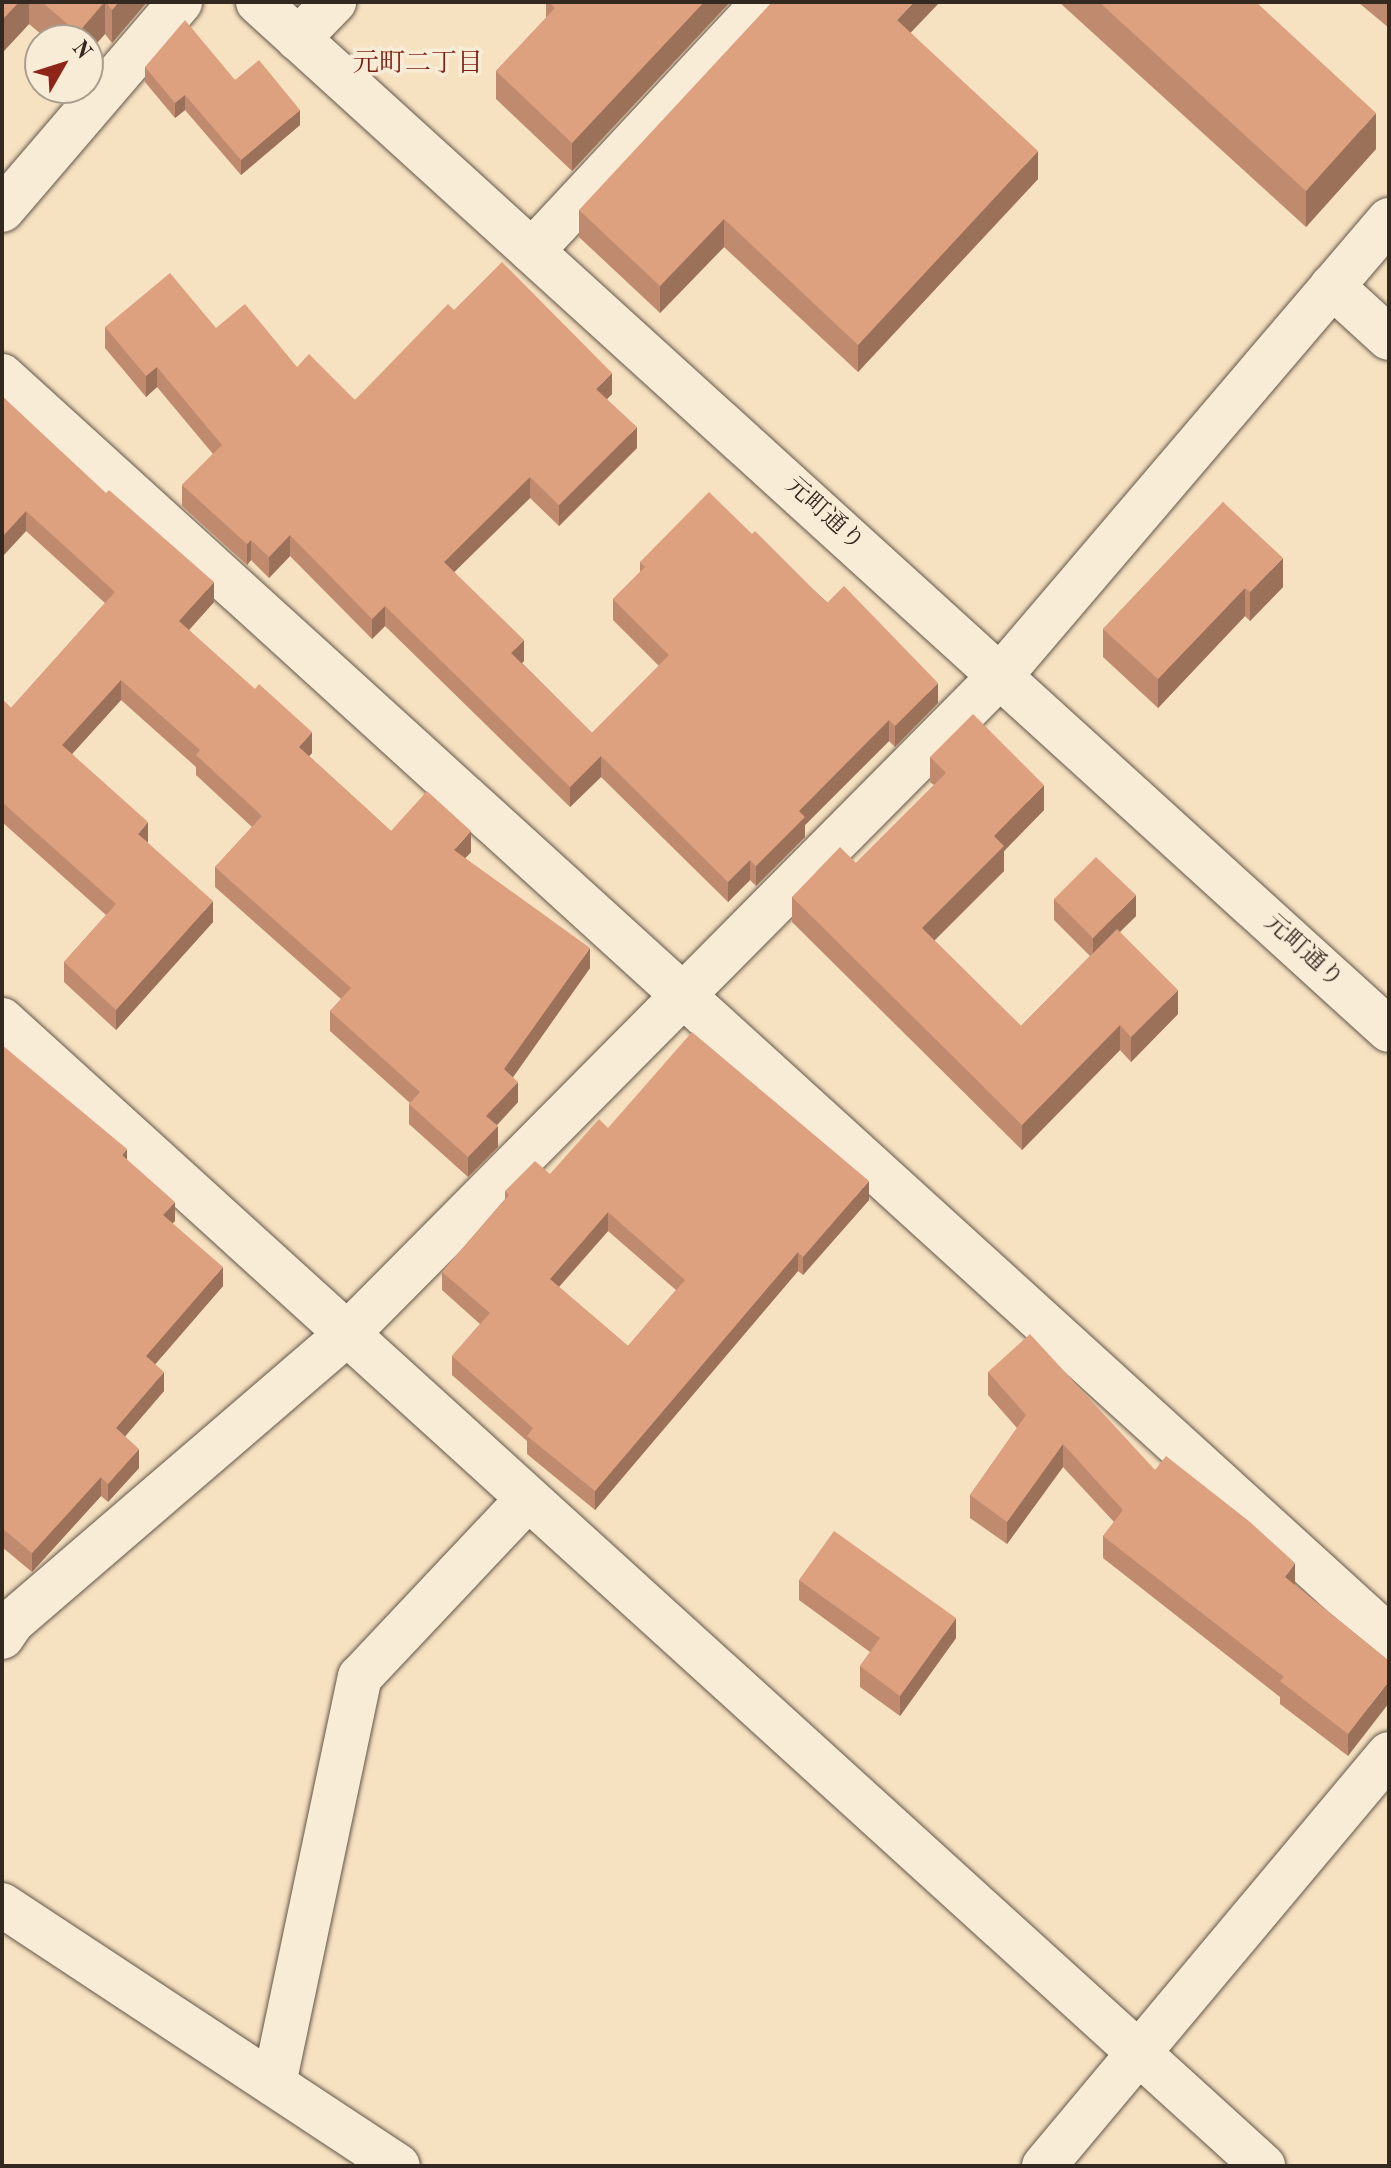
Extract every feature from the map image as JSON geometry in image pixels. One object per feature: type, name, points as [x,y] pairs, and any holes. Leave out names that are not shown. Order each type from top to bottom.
[{"type":"street","points":[[2,210],[180,2]]},
{"type":"street","name":"元町通り","points":[[258,2],[1389,1030]]},
{"type":"street","points":[[298,39],[334,2]]},
{"type":"street","points":[[532,251],[764,2]]},
{"type":"street","points":[[5,1624],[346,1335],[1001,675],[1389,220]]},
{"type":"street","points":[[1332,286],[1389,338]]},
{"type":"street","points":[[2,376],[680,996],[1389,1637]]},
{"type":"street","points":[[2,1020],[1263,2166]]},
{"type":"street","points":[[274,2084],[360,1677],[528,1499]]},
{"type":"street","points":[[1044,2166],[1389,1754]]},
{"type":"street","points":[[2,1905],[398,2166]]},
{"type":"building","points":[[2,2],[19,2],[2,20]]},
{"type":"building","points":[[42,2],[104,2],[86,24],[68,24]]},
{"type":"building","points":[[105,2],[119,2],[112,10]]},
{"type":"building","points":[[549,2],[704,2],[572,143],[496,71],[555,8]]},
{"type":"building","points":[[772,2],[914,2],[897,20],[1038,151],[858,345],[724,219],[660,286],[579,210]]},
{"type":"building","points":[[1099,2],[1256,2],[1376,113],[1306,191]]},
{"type":"building","points":[[185,20],[235,80],[259,60],[300,110],[241,160],[185,95],[175,103],[145,67]]},
{"type":"building","points":[[502,262],[612,373],[596,389],[637,427],[559,505],[530,477],[444,562],[524,640],[511,653],[592,733],[669,655],[613,599],[645,567],[640,562],[709,492],[752,534],[755,531],[827,603],[844,586],[938,683],[895,726],[889,720],[799,811],[805,817],[756,866],[750,860],[728,882],[601,756],[570,787],[385,606],[372,619],[290,535],[269,557],[251,540],[247,544],[182,485],[222,445],[157,367],[146,376],[105,327],[170,273],[216,328],[245,304],[297,367],[309,354],[355,400],[448,304],[454,310]]},
{"type":"building","points":[[2,396],[106,493],[109,490],[214,582],[179,621],[255,689],[259,684],[312,732],[299,747],[391,831],[427,791],[471,831],[454,850],[590,948],[504,1069],[518,1082],[486,1116],[498,1126],[468,1157],[409,1104],[420,1092],[330,1011],[351,988],[215,867],[262,816],[196,755],[200,750],[121,680],[62,745],[148,822],[138,834],[213,901],[116,1010],[64,962],[116,904],[2,802],[2,699],[11,708],[115,592],[26,511],[2,537]]},
{"type":"building","points":[[1223,502],[1283,558],[1250,592],[1245,588],[1158,679],[1103,629]]},
{"type":"building","points":[[973,714],[1044,785],[994,836],[1004,846],[922,928],[1021,1026],[1117,929],[1178,990],[1131,1037],[1120,1025],[1022,1125],[792,897],[840,847],[856,863],[946,773],[930,757]]},
{"type":"building","points":[[1096,857],[1136,895],[1093,938],[1054,899]]},
{"type":"building","points":[[692,1032],[869,1181],[803,1257],[798,1252],[595,1491],[527,1436],[533,1428],[452,1356],[490,1313],[442,1272],[509,1195],[505,1191],[535,1161],[550,1174],[599,1119],[608,1128]],"holes":[[[608,1212],[685,1280],[628,1346],[550,1279]]]},
{"type":"building","points":[[2,1045],[127,1149],[122,1155],[175,1202],[163,1215],[223,1267],[146,1356],[164,1372],[116,1428],[139,1449],[108,1484],[101,1477],[32,1553],[2,1528]]},
{"type":"building","points":[[1030,1334],[1155,1470],[1166,1456],[1250,1522],[1295,1563],[1285,1577],[1389,1661],[1389,1681],[1348,1734],[1280,1681],[1284,1677],[1103,1536],[1123,1510],[1063,1444],[1007,1522],[970,1495],[1026,1415],[988,1372]]},
{"type":"building","points":[[834,1531],[956,1618],[900,1696],[860,1666],[880,1638],[799,1580]]},
{"type":"district","name":"元町二丁目","points":[[418,65]]}]
